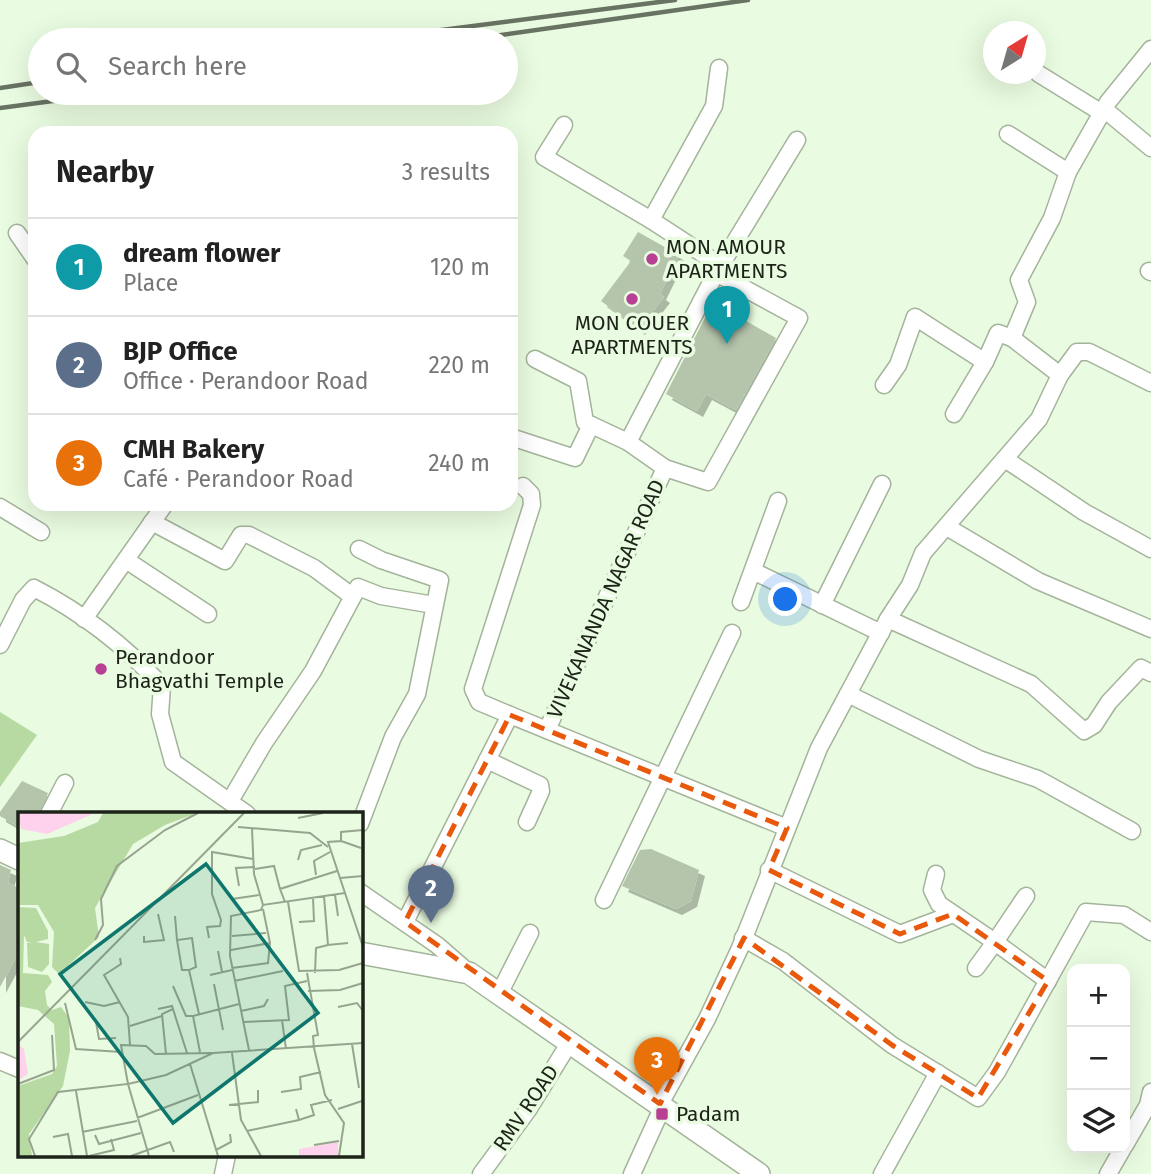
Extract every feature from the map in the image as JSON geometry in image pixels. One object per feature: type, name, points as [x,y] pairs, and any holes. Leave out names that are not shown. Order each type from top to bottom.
[{"type":"main road","points":[[0,850],[18,859]]},
{"type":"main road","points":[[362,953],[469,973],[759,1174]]},
{"type":"street","points":[[1012,338],[1027,302],[1019,280],[1052,218],[1068,172],[1103,111],[1151,49]]},
{"type":"street","points":[[651,220],[714,106],[719,68]]},
{"type":"street","points":[[1046,78],[1103,111],[1151,148]]},
{"type":"street","points":[[564,125],[544,157],[651,220],[718,269]]},
{"type":"street","points":[[1008,134],[1068,172]]},
{"type":"street","points":[[628,442],[718,269],[797,140]]},
{"type":"street","points":[[17,233],[28,249]]},
{"type":"street","name":"VIVEKANANDA NAGAR ROAD","points":[[591,425],[628,442],[665,468],[708,482],[799,318],[718,269]]},
{"type":"street","points":[[884,385],[898,365],[915,317],[985,362]]},
{"type":"street","points":[[954,414],[985,362],[998,333],[1012,338],[1060,375]]},
{"type":"street","points":[[632,1174],[662,1105],[707,1019],[743,938],[819,748],[884,626],[910,585],[923,553],[1039,419],[1060,375],[1077,352],[1088,352],[1151,383]]},
{"type":"street","points":[[518,440],[576,458],[591,425],[585,422],[578,381],[536,359]]},
{"type":"street","points":[[1005,459],[1084,512],[1151,549]]},
{"type":"street","name":"VIVEKANANDA NAGAR ROAD","points":[[547,730],[665,468]]},
{"type":"street","points":[[822,605],[882,484]]},
{"type":"street","points":[[523,486],[531,494],[532,505],[473,689],[480,702],[787,828]]},
{"type":"street","points":[[741,602],[778,501]]},
{"type":"street","points":[[0,507],[41,532]]},
{"type":"street","points":[[84,619],[160,511]]},
{"type":"street","points":[[152,522],[225,561],[237,538],[249,535],[314,568],[352,596]]},
{"type":"street","points":[[947,527],[1038,581],[1151,629]]},
{"type":"street","points":[[359,549],[381,561],[440,580],[417,694],[393,737],[362,819]]},
{"type":"street","points":[[126,560],[208,614]]},
{"type":"street","points":[[752,571],[822,605],[884,626],[1031,684],[1084,731],[1094,725],[1109,702],[1142,668],[1151,673]]},
{"type":"street","points":[[230,801],[264,743],[313,671],[358,587],[381,596],[434,605]]},
{"type":"street","points":[[0,645],[5,620],[34,588],[66,605],[139,662],[162,686],[160,714],[173,761],[244,812]]},
{"type":"street","points":[[604,900],[732,633]]},
{"type":"street","points":[[848,694],[979,759],[1038,779],[1132,831]]},
{"type":"street","points":[[405,922],[510,715]]},
{"type":"street","points":[[487,760],[540,785],[541,790],[527,822]]},
{"type":"street","points":[[50,812],[65,783]]},
{"type":"street","points":[[769,870],[900,934],[953,914]]},
{"type":"street","points":[[936,874],[932,890],[939,904],[1048,981]]},
{"type":"street","points":[[362,893],[405,922],[469,973]]},
{"type":"street","points":[[976,968],[1026,896]]},
{"type":"street","points":[[743,938],[783,961],[892,1045],[978,1098],[997,1073],[1086,912],[1124,915],[1151,932]]},
{"type":"street","points":[[500,992],[530,933]]},
{"type":"street","name":"RMV ROAD","points":[[481,1174],[528,1110],[570,1042]]},
{"type":"street","points":[[0,1061],[18,1069]]},
{"type":"street","points":[[882,1174],[938,1073]]},
{"type":"street","points":[[1130,1136],[1148,1105],[1151,1092]]},
{"type":"street","points":[[1108,1174],[1120,1153]]},
{"type":"street","points":[[223,1174],[227,1156]]},
{"type":"highlighted area","points":[[510,715],[787,828],[769,870],[900,934],[953,914],[1048,981],[978,1098],[892,1045],[744,938],[660,1104],[405,922]]},
{"type":"shaded area","points":[[0,712],[37,735],[0,787]]},
{"type":"building","points":[[638,232],[679,255],[660,294],[664,297],[639,329],[601,301],[631,261],[623,256]]},
{"type":"building","points":[[713,302],[776,338],[736,410],[706,394],[697,411],[666,394]]},
{"type":"building","points":[[22,781],[48,793],[40,812],[18,812],[18,826],[0,816],[0,812]]},
{"type":"building","points":[[651,849],[699,870],[691,901],[676,909],[622,886],[640,850]]},
{"type":"building","points":[[0,865],[11,870],[8,883],[18,888],[18,954],[0,987]]},
{"type":"railway","points":[[457,28],[675,0]]},
{"type":"railway","points":[[518,33],[748,0]]},
{"type":"railway","points":[[0,88],[28,84]]},
{"type":"railway","points":[[0,108],[28,104]]},
{"type":"place","name":"MON AMOUR APARTMENTS","points":[[652,259]]},
{"type":"place","name":"MON COUER APARTMENTS","points":[[632,299]]},
{"type":"place","name":"dream flower","points":[[727,344]]},
{"type":"place","name":"Perandoor Bhagvathi Temple","points":[[101,669]]},
{"type":"place","name":"BJP Office","points":[[431,923]]},
{"type":"place","name":"CMH Bakery","points":[[657,1095]]},
{"type":"place","name":"Padam","points":[[662,1114]]}]
